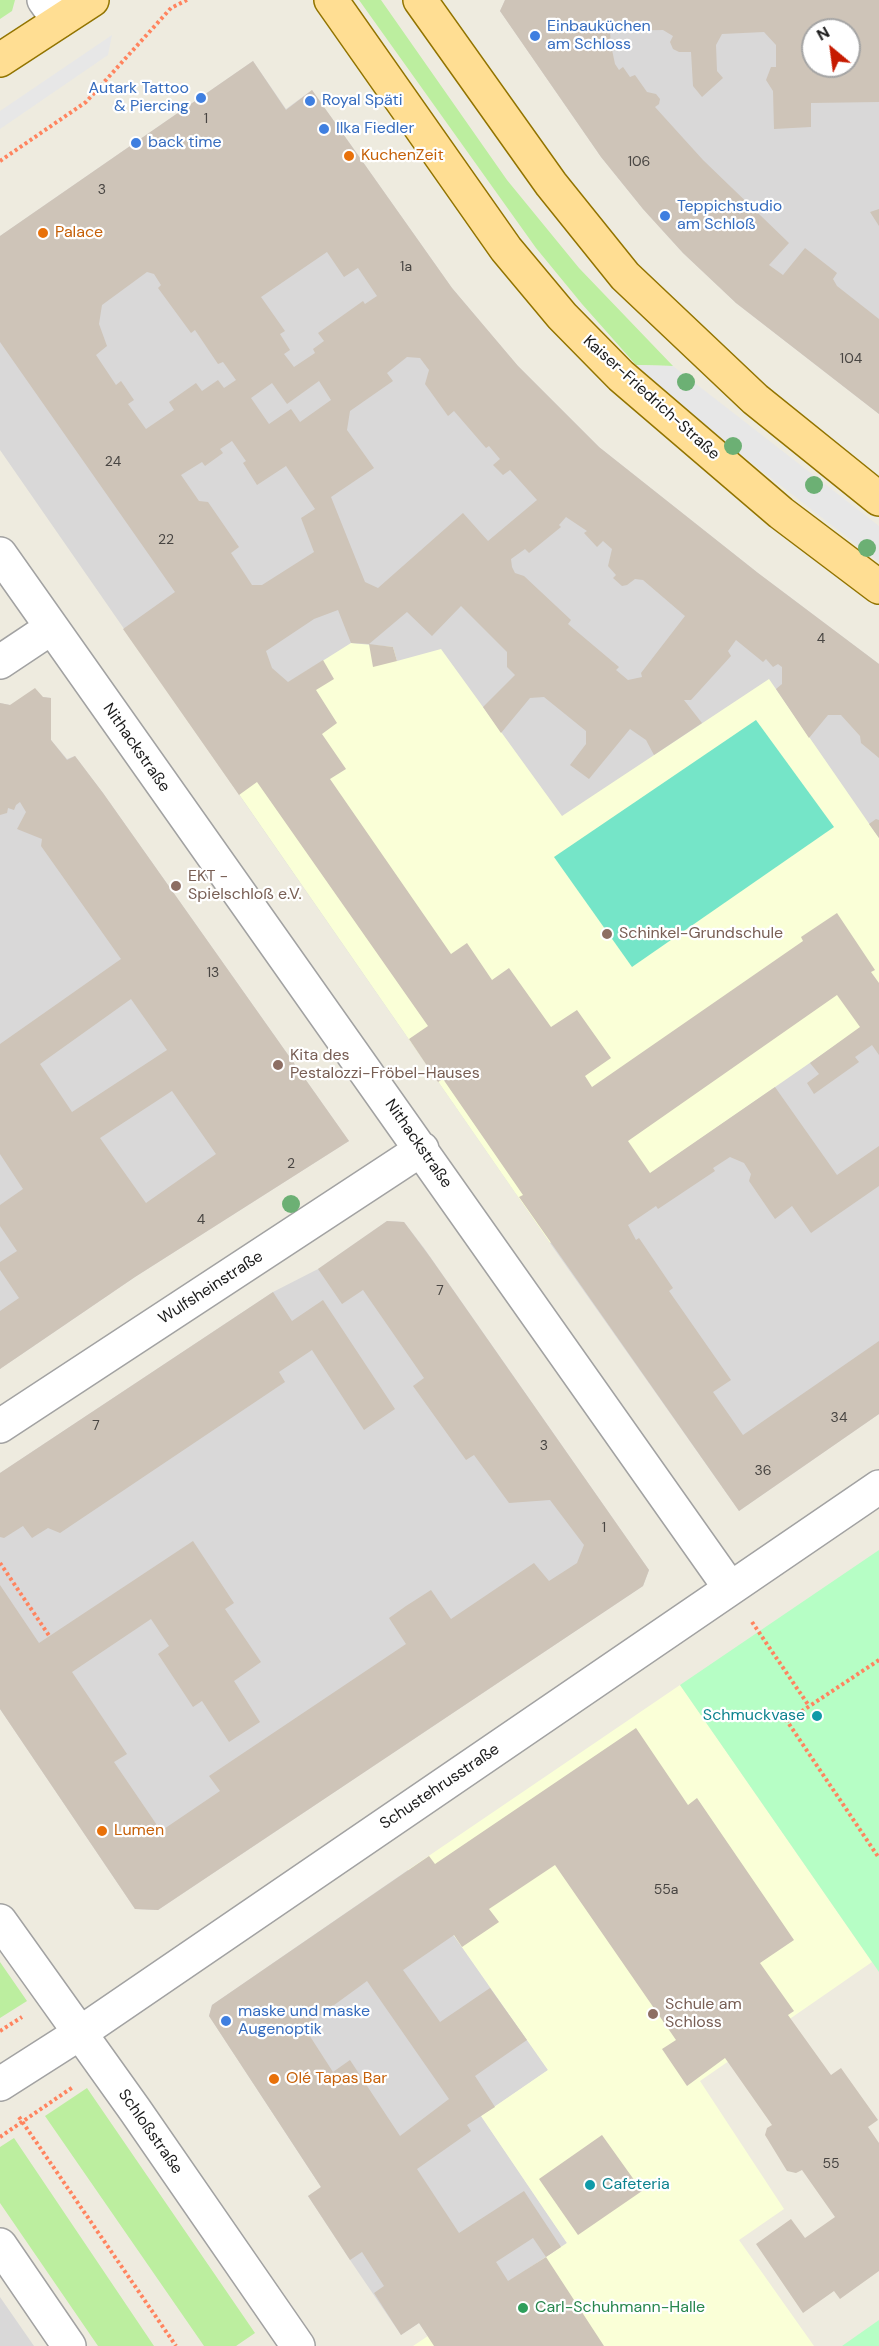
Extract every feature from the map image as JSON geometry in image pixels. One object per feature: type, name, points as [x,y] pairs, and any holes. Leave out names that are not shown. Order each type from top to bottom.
[{"type":"main road","points":[[0,60],[51,11],[92,0]]},
{"type":"main road","name":"Kaiser-Friedrich-Straße","points":[[331,0],[506,249],[562,316],[621,376],[781,513],[879,587]]},
{"type":"main road","points":[[420,0],[551,184],[625,276],[755,399],[879,499]]},
{"type":"street","name":"Nithackstraße","points":[[0,554],[730,1588]]},
{"type":"street","points":[[0,663],[51,628]]},
{"type":"street","name":"Wulfsheinstraße","points":[[0,1426],[422,1149]]},
{"type":"street","name":"Schustehrusstraße","points":[[0,2084],[81,2032],[879,1487]]},
{"type":"street","name":"Schloßstraße","points":[[0,1921],[81,2032],[298,2346]]},
{"type":"street","points":[[0,2245],[69,2346]]},
{"type":"path","points":[[0,161],[86,102],[171,8],[187,0]]},
{"type":"path","points":[[0,1563],[50,1637]]},
{"type":"path","points":[[752,1622],[809,1706]]},
{"type":"path","points":[[879,1660],[787,1721],[879,1858]]},
{"type":"path","points":[[0,2031],[24,2015]]},
{"type":"path","points":[[0,2136],[81,2081]]},
{"type":"path","points":[[22,2121],[177,2346]]},
{"type":"shaded area","points":[[505,0],[879,0],[879,414],[736,303],[683,253],[643,209],[601,157],[500,11]]},
{"type":"shaded area","points":[[112,35],[108,55],[0,129],[0,111]]},
{"type":"shaded area","points":[[253,61],[286,109],[312,90],[452,288],[518,366],[599,447],[758,573],[879,664],[879,1414],[739,1511],[550,1243],[0,450],[0,236]]},
{"type":"shaded area","points":[[636,365],[673,366],[879,526],[879,562],[673,402]]},
{"type":"shaded area","name":"Schinkel-Grundschule","points":[[351,643],[393,647],[397,661],[441,649],[562,816],[769,679],[879,838],[879,1015],[550,1243],[200,738]]},
{"type":"shaded area","points":[[43,697],[51,698],[51,740],[67,759],[75,756],[103,793],[349,1141],[135,1277],[0,1369],[0,703],[10,705]]},
{"type":"shaded area","points":[[387,1221],[404,1222],[424,1248],[649,1570],[643,1586],[158,1910],[135,1909],[0,1709],[0,1473],[273,1292],[318,1269]]},
{"type":"shaded area","name":"Schule am Schloss","points":[[680,1685],[872,1962],[700,2081],[784,2209],[739,2240],[814,2346],[413,2346],[567,2243],[481,2116],[548,2070],[408,1870]]},
{"type":"shaded area","points":[[408,1870],[548,2070],[481,2116],[567,2243],[427,2335],[419,2323],[401,2335],[308,2196],[321,2187],[209,2016],[212,2005]]},
{"type":"shaded area","points":[[0,2297],[34,2346],[0,2346]]},
{"type":"green space","points":[[0,0],[15,0],[12,11],[0,19]]},
{"type":"green space","points":[[359,0],[381,0],[507,180],[579,268],[673,366],[636,365],[582,304],[536,248]]},
{"type":"green space","points":[[756,720],[834,827],[632,967],[554,857]]},
{"type":"green space","points":[[879,1550],[879,1972],[680,1685]]},
{"type":"green space","points":[[0,1962],[27,2001],[0,2018]]},
{"type":"green space","points":[[87,2088],[255,2333],[236,2346],[204,2346],[45,2116]]},
{"type":"green space","points":[[14,2138],[154,2346],[98,2346],[0,2203],[0,2147]]},
{"type":"green space","points":[[879,2320],[879,2346],[842,2346]]},
{"type":"building","points":[[505,0],[879,0],[879,102],[811,103],[811,127],[774,129],[773,91],[766,80],[771,67],[776,67],[776,45],[764,32],[722,34],[716,45],[717,71],[723,78],[702,97],[693,86],[691,52],[679,52],[673,49],[670,42],[673,36],[663,30],[610,31],[615,64],[619,70],[623,67],[630,77],[635,75],[647,92],[656,94],[660,99],[659,104],[655,107],[703,160],[789,243],[769,265],[783,275],[805,248],[837,273],[833,279],[837,286],[879,319],[879,414],[736,303],[683,253],[643,209],[601,157],[500,11]]},
{"type":"building","points":[[253,61],[286,110],[312,90],[452,288],[518,366],[599,447],[758,573],[879,664],[879,758],[861,743],[860,736],[841,715],[828,715],[809,738],[776,689],[782,684],[782,667],[778,664],[773,667],[766,659],[763,662],[736,640],[728,651],[731,656],[691,700],[684,700],[702,723],[654,755],[646,740],[630,729],[589,779],[570,765],[586,744],[586,731],[544,697],[530,698],[501,733],[483,707],[515,675],[507,667],[507,652],[461,606],[432,636],[407,612],[369,644],[351,643],[338,610],[314,619],[266,651],[272,668],[288,682],[323,660],[334,679],[316,690],[337,723],[322,734],[346,769],[330,779],[451,954],[467,943],[492,980],[509,968],[551,1027],[577,1010],[611,1058],[585,1076],[592,1087],[803,941],[801,937],[837,913],[875,970],[871,972],[879,983],[879,1055],[872,1045],[855,1057],[859,1062],[814,1094],[807,1083],[819,1074],[810,1063],[860,1027],[837,995],[628,1141],[650,1173],[775,1087],[837,1175],[879,1146],[879,1186],[811,1233],[792,1206],[775,1219],[749,1181],[751,1174],[744,1163],[730,1157],[713,1168],[715,1171],[658,1209],[656,1206],[628,1225],[636,1240],[639,1238],[673,1288],[669,1291],[731,1380],[713,1392],[743,1435],[879,1341],[879,1414],[739,1511],[519,1197],[523,1195],[443,1079],[438,1082],[409,1039],[428,1026],[257,782],[239,795],[123,629],[175,592],[0,342],[0,236]],"holes":[[[327,252],[344,277],[358,268],[377,296],[365,304],[363,301],[318,333],[324,341],[313,349],[315,353],[294,367],[284,354],[290,350],[280,334],[285,331],[261,297]],[[147,272],[154,274],[161,285],[158,288],[191,333],[195,330],[218,364],[223,362],[236,380],[224,388],[218,380],[202,391],[196,383],[169,402],[174,410],[146,429],[128,404],[134,400],[121,381],[116,385],[96,355],[107,346],[99,324],[102,305]],[[407,357],[420,358],[429,370],[425,384],[448,416],[454,411],[486,448],[489,446],[500,459],[493,465],[503,475],[510,470],[537,500],[488,541],[463,513],[378,588],[365,582],[331,497],[374,468],[347,430],[350,411],[393,381],[387,373]],[[319,381],[331,400],[300,422],[291,409],[269,424],[251,398],[272,383],[287,404]],[[232,441],[246,461],[243,463],[257,485],[286,466],[315,509],[301,518],[314,552],[262,585],[252,585],[231,553],[239,547],[208,502],[199,501],[181,475],[202,462],[205,466],[223,453],[220,449]],[[566,517],[587,531],[584,533],[597,547],[603,541],[612,549],[608,566],[616,575],[613,578],[622,586],[635,579],[643,580],[685,616],[641,673],[642,677],[628,680],[616,670],[619,667],[568,624],[571,620],[524,576],[515,573],[511,559],[525,549],[529,553],[561,527],[559,525]]]},
{"type":"building","points":[[879,209],[879,226],[870,212]]},
{"type":"building","points":[[369,644],[393,647],[397,661],[373,667]]},
{"type":"building","points":[[35,688],[43,697],[51,698],[51,740],[67,760],[75,756],[103,793],[349,1141],[135,1277],[0,1369],[0,1311],[19,1298],[0,1270],[0,1262],[17,1251],[0,1226],[0,1205],[23,1189],[0,1154],[0,1044],[121,959],[41,846],[42,839],[17,829],[26,812],[20,802],[14,810],[8,808],[7,813],[0,815],[0,703],[10,705]],"holes":[[[131,999],[167,1050],[72,1112],[40,1064]],[[172,1091],[216,1154],[146,1203],[100,1138]]]},
{"type":"building","points":[[876,819],[879,820],[879,838],[869,824]]},
{"type":"building","points":[[387,1221],[404,1222],[649,1570],[643,1586],[158,1910],[135,1909],[0,1709],[0,1585],[39,1643],[193,1541],[234,1603],[225,1609],[261,1662],[234,1681],[260,1722],[229,1742],[202,1701],[193,1707],[158,1654],[169,1646],[151,1619],[72,1672],[127,1754],[114,1762],[161,1831],[220,1791],[209,1776],[406,1644],[389,1618],[406,1606],[431,1590],[451,1619],[534,1563],[549,1581],[577,1563],[584,1545],[550,1500],[509,1503],[474,1455],[466,1460],[413,1386],[424,1378],[363,1290],[342,1304],[318,1269]]},
{"type":"building","points":[[273,1292],[292,1321],[323,1300],[395,1409],[364,1430],[312,1350],[279,1372],[285,1382],[60,1533],[48,1528],[32,1538],[23,1526],[4,1538],[0,1537],[0,1473]]},
{"type":"building","points":[[636,1728],[688,1805],[697,1798],[794,1940],[760,1963],[794,2011],[788,2015],[831,2075],[841,2068],[878,2120],[868,2127],[879,2143],[879,2271],[840,2299],[834,2291],[803,2313],[756,2244],[791,2219],[805,2238],[835,2217],[802,2170],[796,2173],[787,2171],[765,2135],[767,2128],[772,2125],[725,2058],[687,2086],[662,2049],[676,2040],[555,1865],[489,1909],[499,1922],[462,1947],[454,1935],[403,1970],[440,2022],[490,1988],[527,2040],[475,2076],[495,2107],[467,2125],[471,2131],[417,2169],[459,2233],[524,2191],[561,2247],[546,2257],[604,2346],[434,2346],[419,2323],[401,2335],[374,2293],[384,2286],[362,2252],[350,2260],[308,2196],[321,2187],[209,2016],[212,2005],[429,1856],[435,1864]],"holes":[[[367,1981],[449,2099],[400,2136],[350,2060],[333,2072],[304,2027]],[[533,2238],[546,2257],[508,2281],[496,2262]]]},
{"type":"building","name":"Cafeteria","points":[[602,2135],[642,2191],[578,2235],[539,2179]]},
{"type":"place","name":"Einbauküchen am Schloss","points":[[535,36]]},
{"type":"place","name":"Autark Tattoo & Piercing","points":[[201,98]]},
{"type":"place","name":"Royal Späti","points":[[310,101]]},
{"type":"place","name":"Ilka Fiedler","points":[[324,129]]},
{"type":"place","name":"back time","points":[[136,143]]},
{"type":"place","name":"KuchenZeit","points":[[349,156]]},
{"type":"place","name":"Teppichstudio am Schloß","points":[[665,216]]},
{"type":"place","name":"Palace","points":[[43,233]]},
{"type":"place","name":"EKT - Spielschloß e.V.","points":[[176,886]]},
{"type":"place","name":"Schinkel-Grundschule","points":[[607,934]]},
{"type":"place","name":"Kita des Pestalozzi-Fröbel-Hauses","points":[[278,1065]]},
{"type":"place","name":"Schmuckvase","points":[[817,1716]]},
{"type":"place","name":"Lumen","points":[[102,1831]]},
{"type":"place","name":"Schule am Schloss","points":[[653,2014]]},
{"type":"place","name":"maske und maske Augenoptik","points":[[226,2021]]},
{"type":"place","name":"Olé Tapas Bar","points":[[274,2079]]},
{"type":"place","name":"Cafeteria","points":[[590,2185]]},
{"type":"place","name":"Carl-Schuhmann-Halle","points":[[523,2308]]}]
